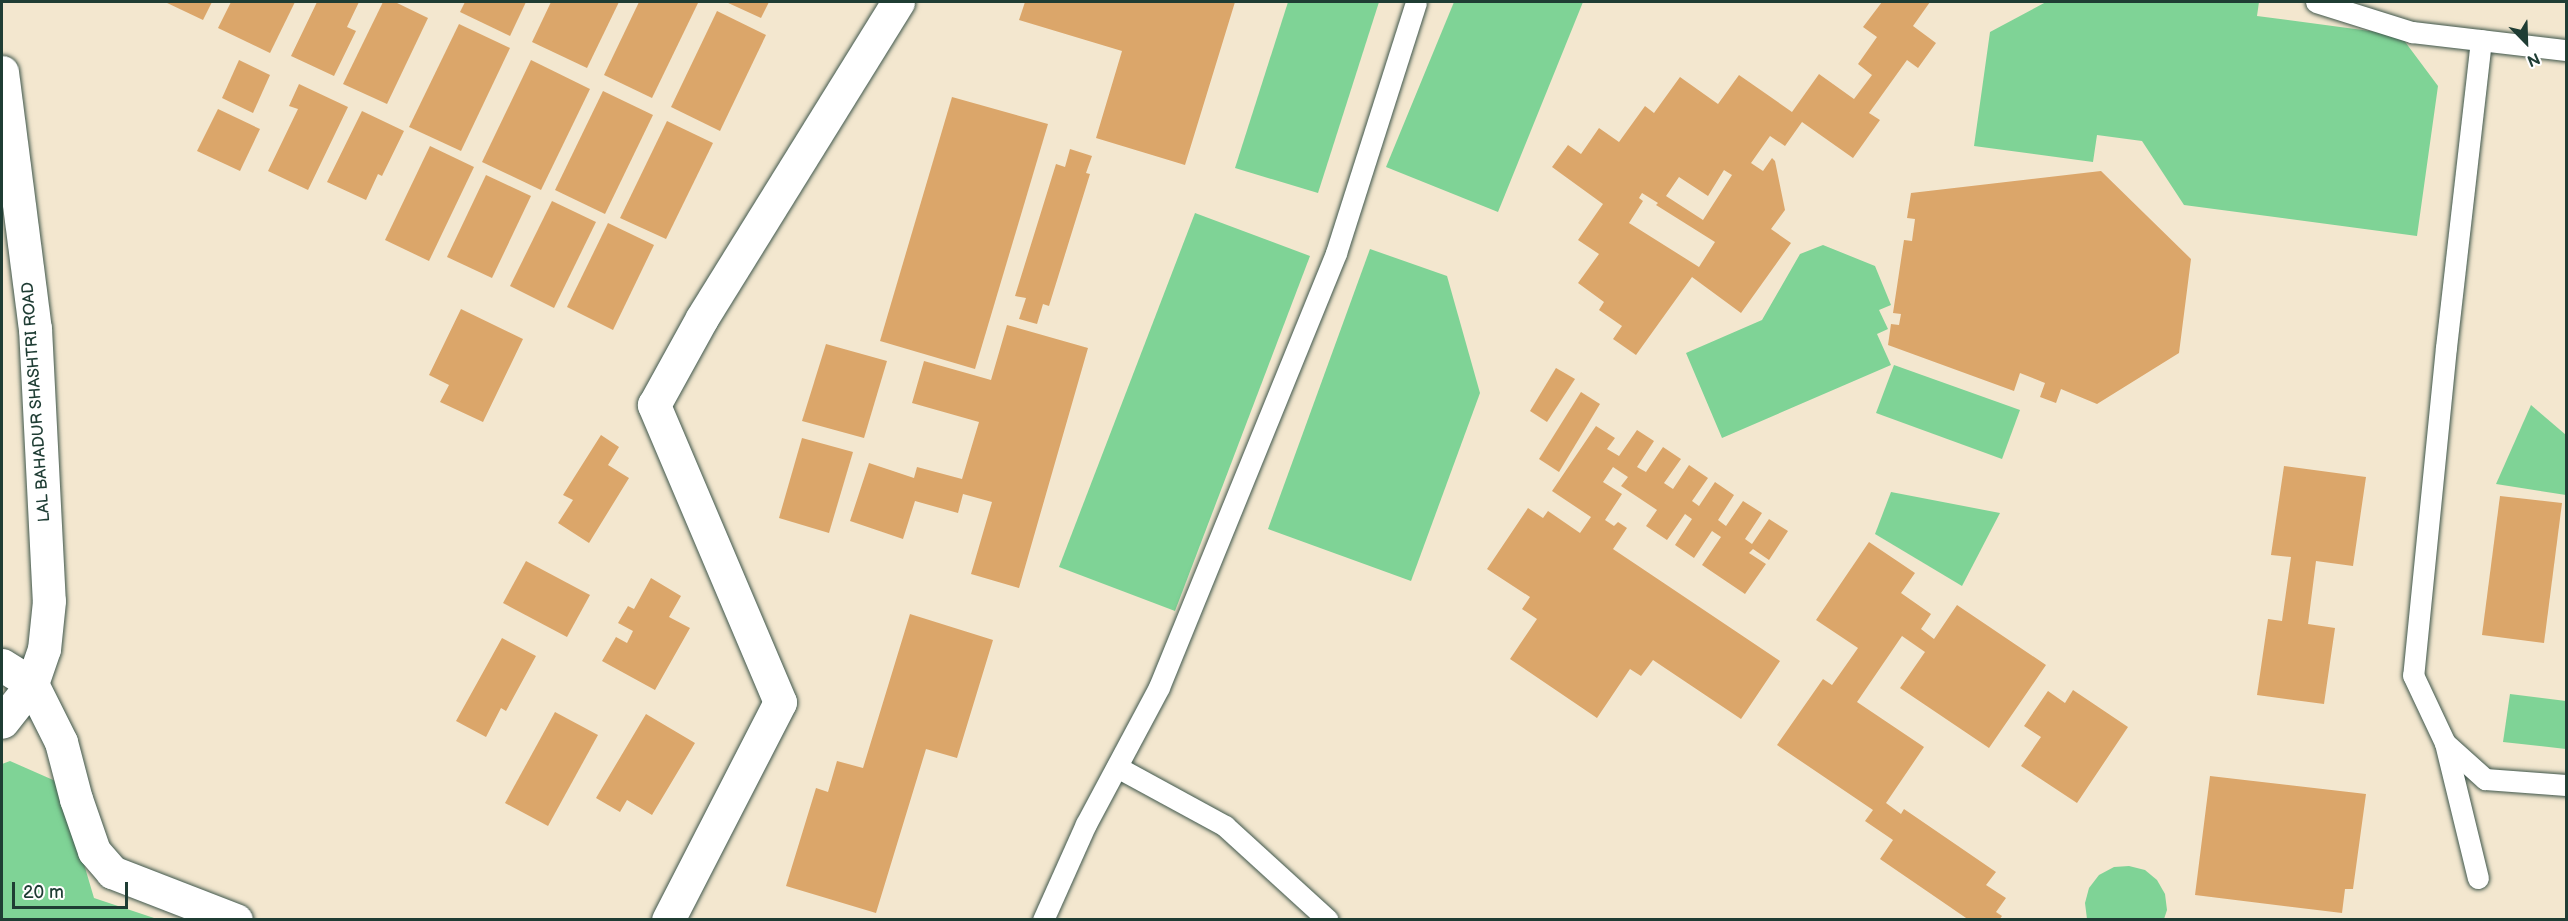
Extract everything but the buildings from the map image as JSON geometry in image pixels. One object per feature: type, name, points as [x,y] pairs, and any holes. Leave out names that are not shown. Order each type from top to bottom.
[{"type":"street","points":[[668,920],[780,702],[654,405],[702,318],[898,2]]},
{"type":"street","name":"LAL BAHADUR SHASHTRI ROAD","points":[[2,72],[35,328],[50,602],[44,649],[32,684],[2,722]]},
{"type":"street","points":[[2,665],[32,684],[61,742],[76,799],[94,851],[112,872],[236,920]]},
{"type":"lane","points":[[1043,920],[1086,825],[1159,687],[1335,254],[1416,2]]},
{"type":"lane","points":[[2316,2],[2412,32],[2566,50]]},
{"type":"lane","points":[[2478,878],[2445,743],[2413,675],[2446,347],[2481,40]]},
{"type":"lane","points":[[2445,743],[2485,778],[2566,785]]},
{"type":"lane","points":[[1117,767],[1225,826],[1328,920]]},
{"type":"green space","points":[[1288,2],[1379,2],[1318,193],[1235,168]]},
{"type":"green space","points":[[1454,2],[1583,2],[1498,212],[1386,167]]},
{"type":"green space","points":[[2046,2],[2259,2],[2257,16],[2400,35],[2438,86],[2417,236],[2184,205],[2142,141],[2097,135],[2093,162],[1974,146],[1990,32]]},
{"type":"green space","points":[[1195,213],[1310,256],[1175,611],[1059,567]]},
{"type":"green space","points":[[1823,245],[1875,266],[1891,305],[1879,310],[1888,329],[1877,334],[1891,365],[1722,438],[1686,353],[1762,320],[1800,254]]},
{"type":"green space","points":[[1370,249],[1447,276],[1480,393],[1411,581],[1268,529]]},
{"type":"green space","points":[[1894,365],[2020,410],[2002,459],[1876,413]]},
{"type":"green space","points":[[2531,405],[2566,435],[2566,495],[2496,484]]},
{"type":"green space","points":[[1891,492],[2000,513],[1962,586],[1875,534]]},
{"type":"green space","points":[[2510,694],[2566,701],[2566,749],[2503,742]]},
{"type":"green space","points":[[10,761],[60,783],[94,898],[157,919],[2,920],[2,764]]},
{"type":"green space","points":[[2129,866],[2145,870],[2157,880],[2165,894],[2167,910],[2164,919],[2087,919],[2085,903],[2089,888],[2099,875],[2114,867]]}]
